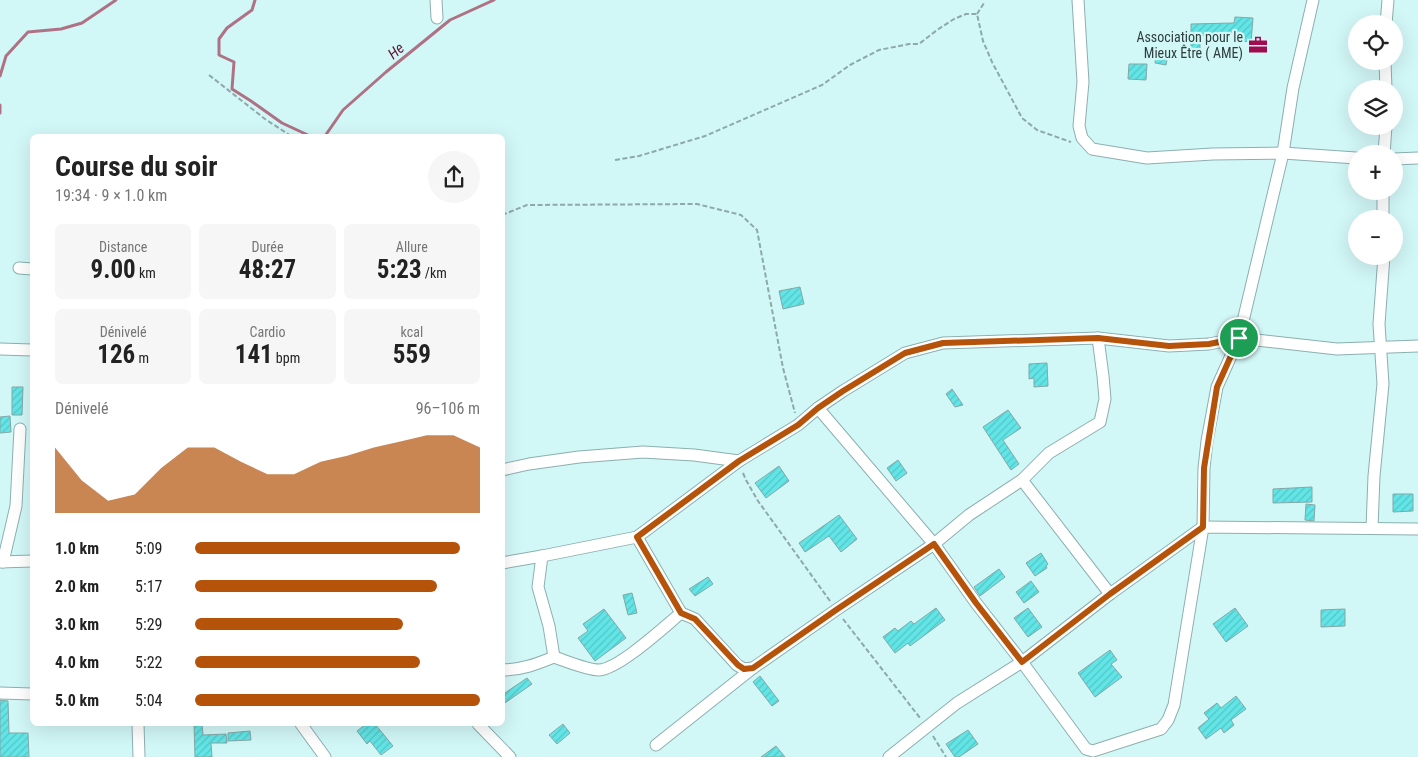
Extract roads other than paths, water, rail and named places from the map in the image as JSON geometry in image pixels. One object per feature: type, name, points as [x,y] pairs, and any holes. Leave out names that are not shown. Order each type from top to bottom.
[{"type":"street","points":[[436,0],[437,18]]},
{"type":"street","points":[[1078,0],[1083,82],[1079,126],[1082,138],[1092,149],[1147,158],[1213,154],[1284,153],[1348,157]]},
{"type":"street","points":[[818,408],[934,544],[1086,749],[1092,751],[1099,750],[1161,729],[1168,720],[1174,705],[1203,527],[1204,468],[1217,387],[1239,338],[1284,153],[1293,88],[1313,0]]},
{"type":"street","points":[[1387,15],[1388,0]]},
{"type":"street","points":[[1403,159],[1418,158]]},
{"type":"street","points":[[1372,528],[1374,476],[1383,384],[1379,324],[1383,265]]},
{"type":"street","points":[[19,268],[30,269]]},
{"type":"street","points":[[656,745],[753,668],[934,544],[969,515],[1022,480],[1050,453],[1100,422],[1104,399],[1098,338]]},
{"type":"street","points":[[505,560],[542,556],[637,537],[739,461],[798,425],[818,408],[843,391],[905,353],[943,343],[1098,338],[1169,346],[1209,344],[1239,338],[1337,349],[1418,346]]},
{"type":"street","points":[[0,349],[30,350]]},
{"type":"street","points":[[20,429],[16,506],[2,562],[30,561]]},
{"type":"street","points":[[505,469],[579,457],[643,452],[694,455],[739,461]]},
{"type":"street","points":[[1022,480],[1110,594]]},
{"type":"street","points":[[889,757],[957,703],[1022,662],[1110,594],[1203,527],[1418,529]]},
{"type":"street","points":[[637,537],[681,613],[695,619],[738,665],[744,669],[753,668]]},
{"type":"street","points":[[542,556],[538,587],[549,626],[554,657]]},
{"type":"street","points":[[505,670],[516,670],[554,657],[580,666],[600,670],[620,662],[681,613]]},
{"type":"street","points":[[0,693],[30,694]]},
{"type":"street","points":[[138,726],[139,757]]},
{"type":"street","points":[[302,726],[325,757]]},
{"type":"street","points":[[480,726],[510,757]]},
{"type":"waterway","name":"He","points":[[0,76],[6,56],[28,32],[61,29],[82,23],[116,0]]},
{"type":"waterway","name":"He","points":[[255,0],[252,10],[227,28],[219,39],[219,55],[234,62],[232,89],[282,123],[306,134]]},
{"type":"waterway","name":"He","points":[[326,134],[343,110],[450,20],[494,0]]},
{"type":"waterway","name":"He","points":[[0,105],[0,113]]},
{"type":"place","name":"Association pour le Mieux Être ( AME)","points":[[1258,45]]}]
